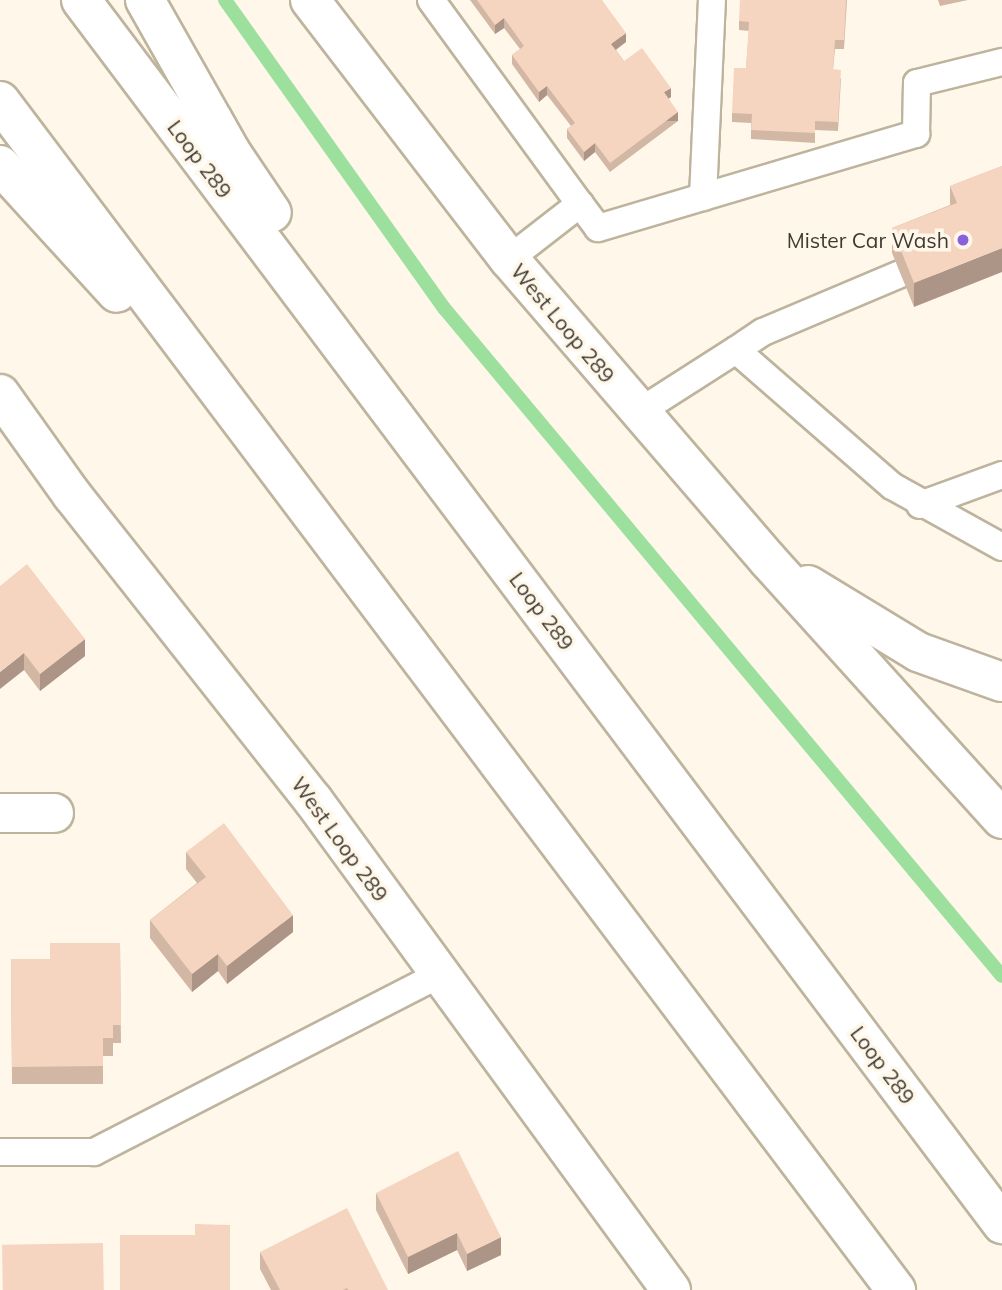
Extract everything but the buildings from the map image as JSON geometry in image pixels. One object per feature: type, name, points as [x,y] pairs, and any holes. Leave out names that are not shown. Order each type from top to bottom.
[{"type":"main road","name":"Loop 289","points":[[80,0],[522,583],[1002,1224]]},
{"type":"main road","points":[[145,0],[231,152],[522,583]]},
{"type":"main road","name":"West Loop 289","points":[[310,0],[509,259],[768,560],[1002,819]]},
{"type":"main road","points":[[0,101],[897,1290]]},
{"type":"main road","points":[[0,166],[266,455]]},
{"type":"main road","name":"West Loop 289","points":[[0,394],[72,495],[313,800],[439,975],[653,1284]]},
{"type":"main road","points":[[768,560],[918,652],[1002,682]]},
{"type":"main road","points":[[0,813],[54,813]]},
{"type":"lane","points":[[431,0],[598,228],[916,134],[917,83],[1002,62]]},
{"type":"lane","points":[[704,197],[712,0]]},
{"type":"lane","points":[[509,259],[580,204]]},
{"type":"lane","points":[[639,412],[763,331],[900,274]]},
{"type":"lane","points":[[736,350],[892,486],[920,505],[1002,547]]},
{"type":"lane","points":[[920,505],[1002,475]]},
{"type":"lane","points":[[0,1152],[94,1152],[439,975]]},
{"type":"waterway","points":[[225,0],[444,308],[1002,976]]},
{"type":"place","name":"Mister Car Wash","points":[[963,240]]}]
